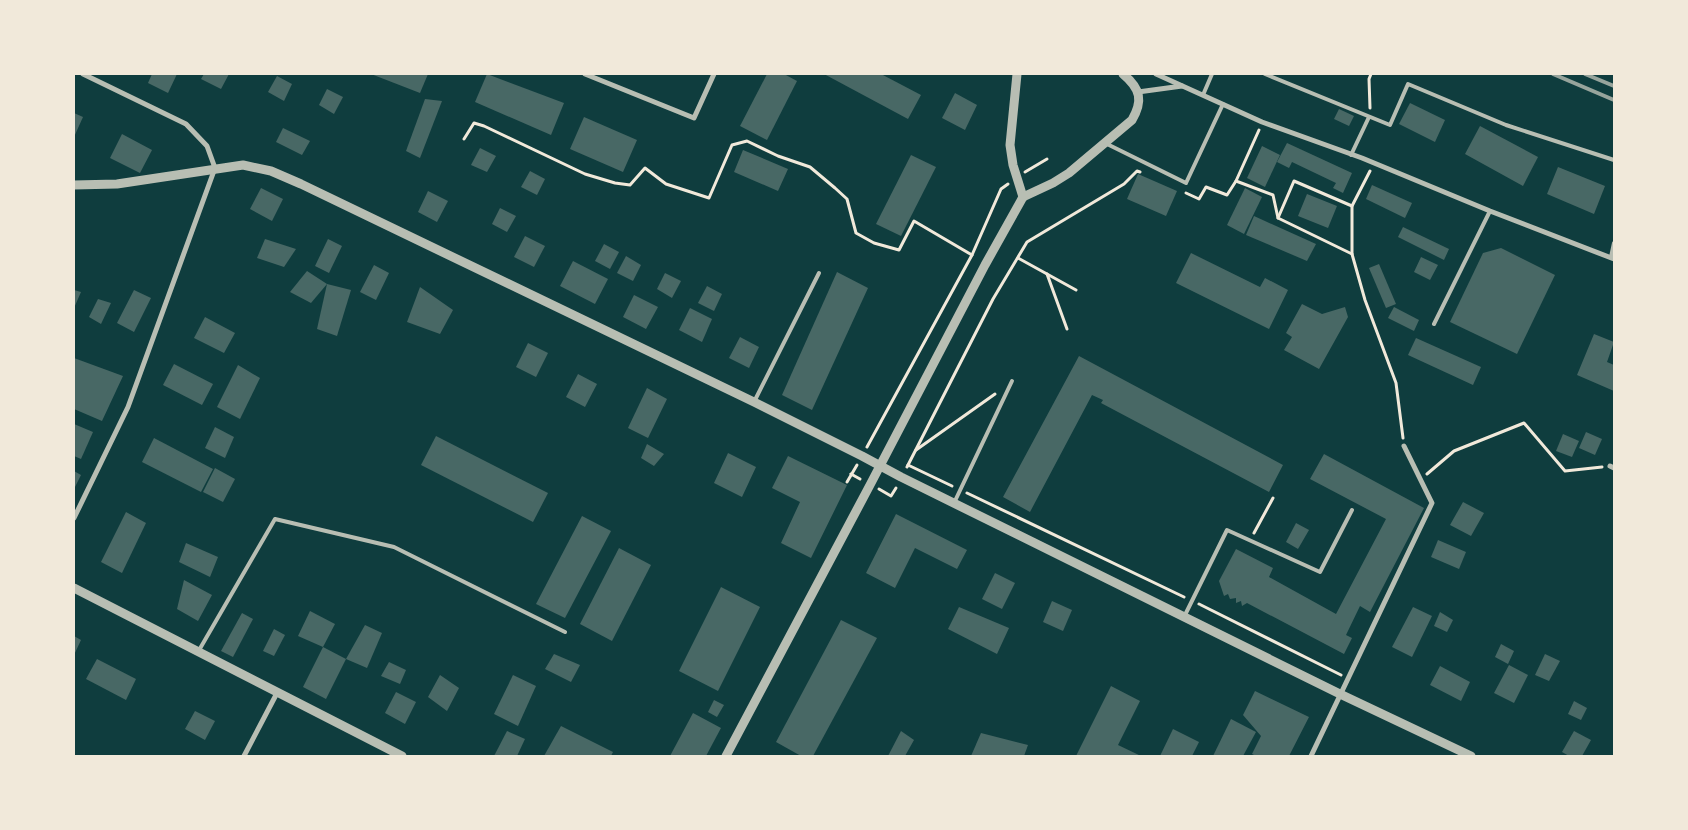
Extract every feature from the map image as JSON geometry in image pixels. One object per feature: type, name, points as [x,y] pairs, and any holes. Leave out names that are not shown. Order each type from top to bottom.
[{"type":"street","points":[[74,518],[128,407],[215,168],[207,146],[186,124],[83,74]]},
{"type":"street","points":[[585,74],[694,118],[714,74]]},
{"type":"street","points":[[1017,74],[1010,145],[1013,166],[1023,197]]},
{"type":"street","points":[[726,756],[1023,197],[1069,173],[1132,120],[1137,111],[1140,98],[1131,80],[1124,74]]},
{"type":"street","points":[[1156,74],[1262,122],[1612,258]]},
{"type":"street","points":[[1138,92],[1183,86]]},
{"type":"street","points":[[74,185],[117,184],[242,165],[271,171],[302,184],[754,402],[1184,618],[1471,756]]},
{"type":"street","points":[[1310,756],[1349,679],[1432,503],[1419,480],[1404,446]]},
{"type":"street","points":[[74,588],[402,756]]},
{"type":"street","points":[[244,756],[277,693]]},
{"type":"lane","points":[[1203,95],[1212,74]]},
{"type":"lane","points":[[1265,74],[1390,125],[1408,84],[1506,125],[1614,160]]},
{"type":"lane","points":[[1105,143],[1186,183],[1223,104]]},
{"type":"lane","points":[[1350,155],[1367,116]]},
{"type":"lane","points":[[1434,324],[1490,211]]},
{"type":"lane","points":[[1612,258],[1614,243]]},
{"type":"lane","points":[[754,402],[819,273]]},
{"type":"lane","points":[[954,503],[1012,381]]},
{"type":"lane","points":[[1184,618],[1227,530],[1320,572],[1352,510]]},
{"type":"lane","points":[[198,652],[275,519],[394,547],[565,632]]},
{"type":"path","points":[[1367,116],[1370,108],[1369,79],[1371,74]]},
{"type":"path","points":[[1181,191],[1199,199],[1206,187],[1228,195],[1262,122]]},
{"type":"path","points":[[464,139],[474,123],[479,124],[585,174],[615,183],[630,185],[645,168],[666,184],[709,198],[732,146],[747,141],[778,156],[810,167],[847,199],[856,233],[862,237],[874,243],[899,250],[914,221],[972,256]]},
{"type":"path","points":[[847,482],[972,256],[1001,189],[1016,177],[1047,159]]},
{"type":"path","points":[[1374,164],[1352,206],[1352,254],[1365,300],[1396,383],[1404,446]]},
{"type":"path","points":[[851,474],[891,496],[992,299],[1027,242],[1124,184],[1137,171],[1146,175]]},
{"type":"path","points":[[1236,181],[1273,195],[1278,218]]},
{"type":"path","points":[[1278,218],[1294,181],[1352,206]]},
{"type":"path","points":[[1278,218],[1352,254]]},
{"type":"path","points":[[1018,258],[1076,290]]},
{"type":"path","points":[[1046,274],[1067,329]]},
{"type":"path","points":[[916,450],[1012,381]]},
{"type":"path","points":[[1419,480],[1454,451],[1524,423],[1565,471],[1612,467]]},
{"type":"path","points":[[908,465],[1192,601],[1349,679]]},
{"type":"path","points":[[1250,540],[1273,498]]},
{"type":"building","points":[[152,74],[177,74],[168,93],[148,83]]},
{"type":"building","points":[[204,74],[229,74],[221,89],[201,79]]},
{"type":"building","points":[[371,74],[428,74],[420,93]]},
{"type":"building","points":[[487,74],[564,103],[551,135],[475,102]]},
{"type":"building","points":[[767,74],[784,74],[797,81],[767,140],[740,126]]},
{"type":"building","points":[[824,74],[881,74],[921,95],[908,119]]},
{"type":"building","points":[[277,76],[292,84],[284,101],[268,92]]},
{"type":"building","points":[[327,89],[343,97],[334,114],[319,105]]},
{"type":"building","points":[[955,93],[977,105],[965,130],[942,118]]},
{"type":"building","points":[[425,99],[442,101],[420,158],[406,151]]},
{"type":"building","points":[[1410,103],[1445,120],[1435,142],[1399,124]]},
{"type":"building","points":[[1339,109],[1354,116],[1349,126],[1334,119]]},
{"type":"building","points":[[74,113],[83,117],[74,137]]},
{"type":"building","points":[[584,117],[637,140],[623,172],[570,149]]},
{"type":"building","points":[[1480,126],[1538,157],[1523,186],[1465,154]]},
{"type":"building","points":[[283,128],[310,141],[302,155],[276,142]]},
{"type":"building","points":[[122,134],[152,150],[140,173],[110,158]]},
{"type":"building","points":[[1287,143],[1352,173],[1343,193],[1333,188],[1336,183],[1292,162],[1289,168],[1277,162]]},
{"type":"building","points":[[1262,146],[1280,155],[1265,187],[1247,178]]},
{"type":"building","points":[[480,148],[496,156],[487,172],[471,165]]},
{"type":"building","points":[[743,150],[788,169],[778,191],[734,172]]},
{"type":"building","points":[[911,155],[936,167],[901,236],[876,224]]},
{"type":"building","points":[[1558,167],[1605,186],[1594,214],[1547,194]]},
{"type":"building","points":[[530,171],[545,179],[537,195],[521,187]]},
{"type":"building","points":[[1138,174],[1177,191],[1166,216],[1127,199]]},
{"type":"building","points":[[1372,185],[1412,203],[1405,218],[1366,199]]},
{"type":"building","points":[[261,188],[283,199],[272,221],[250,209]]},
{"type":"building","points":[[1245,188],[1262,197],[1244,234],[1227,225]]},
{"type":"building","points":[[428,191],[448,201],[437,222],[418,212]]},
{"type":"building","points":[[1307,194],[1337,206],[1328,228],[1298,216]]},
{"type":"building","points":[[500,208],[516,216],[507,232],[492,224]]},
{"type":"building","points":[[1254,216],[1316,244],[1307,261],[1246,235]]},
{"type":"building","points":[[1403,227],[1449,249],[1444,260],[1398,237]]},
{"type":"building","points":[[525,236],[545,246],[534,267],[514,257]]},
{"type":"building","points":[[265,239],[296,249],[284,267],[257,258]]},
{"type":"building","points":[[328,239],[342,246],[329,273],[315,266]]},
{"type":"building","points":[[604,244],[619,252],[610,269],[595,261]]},
{"type":"building","points":[[1501,248],[1555,275],[1517,354],[1450,322],[1483,253]]},
{"type":"building","points":[[1191,253],[1260,287],[1265,278],[1288,290],[1269,329],[1176,283]]},
{"type":"building","points":[[626,256],[641,265],[633,281],[617,273]]},
{"type":"building","points":[[1421,257],[1438,265],[1430,280],[1414,272]]},
{"type":"building","points":[[573,261],[608,279],[595,304],[560,286]]},
{"type":"building","points":[[1379,264],[1396,304],[1386,308],[1369,268]]},
{"type":"building","points":[[374,265],[389,273],[376,300],[360,292]]},
{"type":"building","points":[[307,271],[327,284],[311,303],[290,292]]},
{"type":"building","points":[[837,272],[868,288],[812,410],[782,395]]},
{"type":"building","points":[[665,273],[681,281],[672,298],[657,289]]},
{"type":"building","points":[[327,284],[351,290],[337,336],[317,329]]},
{"type":"building","points":[[707,286],[722,294],[714,311],[698,303]]},
{"type":"building","points":[[420,287],[453,310],[440,334],[407,322]]},
{"type":"building","points":[[74,290],[81,292],[74,308]]},
{"type":"building","points":[[134,290],[151,298],[134,332],[117,323]]},
{"type":"building","points":[[634,295],[658,307],[646,329],[623,317]]},
{"type":"building","points":[[98,299],[111,303],[101,324],[89,317]]},
{"type":"building","points":[[1302,304],[1322,314],[1345,307],[1348,317],[1319,369],[1284,350],[1292,337],[1286,333]]},
{"type":"building","points":[[1394,307],[1419,320],[1414,331],[1388,318]]},
{"type":"building","points":[[690,308],[712,319],[702,342],[679,330]]},
{"type":"building","points":[[205,317],[235,333],[224,353],[194,338]]},
{"type":"building","points":[[1594,334],[1614,342],[1607,362],[1614,365],[1614,391],[1577,375]]},
{"type":"building","points":[[740,337],[759,347],[749,368],[729,358]]},
{"type":"building","points":[[1416,338],[1481,367],[1473,385],[1408,355]]},
{"type":"building","points":[[528,343],[548,353],[536,377],[516,367]]},
{"type":"building","points":[[1079,356],[1283,465],[1269,492],[1101,403],[1103,400],[1092,395],[1030,512],[1003,497]]},
{"type":"building","points":[[74,358],[123,376],[102,421],[74,409]]},
{"type":"building","points":[[174,364],[213,384],[202,405],[163,385]]},
{"type":"building","points":[[238,365],[260,378],[240,419],[217,407]]},
{"type":"building","points":[[578,374],[597,384],[585,407],[566,397]]},
{"type":"building","points":[[647,388],[667,399],[648,438],[628,428]]},
{"type":"building","points":[[74,424],[93,432],[81,459],[74,456]]},
{"type":"building","points":[[215,427],[234,437],[225,458],[205,448]]},
{"type":"building","points":[[1586,432],[1602,439],[1595,455],[1579,448]]},
{"type":"building","points":[[1563,434],[1579,441],[1572,457],[1556,451]]},
{"type":"building","points":[[436,436],[548,493],[533,522],[421,465]]},
{"type":"building","points":[[154,438],[213,469],[201,492],[142,462]]},
{"type":"building","points":[[647,444],[664,454],[654,466],[641,458]]},
{"type":"building","points":[[728,453],[756,467],[742,497],[714,483]]},
{"type":"building","points":[[1324,454],[1424,508],[1370,612],[1360,606],[1346,635],[1352,638],[1344,654],[1247,603],[1242,606],[1241,601],[1236,603],[1236,598],[1230,599],[1228,594],[1224,596],[1219,581],[1236,549],[1273,568],[1269,577],[1336,614],[1386,519],[1310,479]]},
{"type":"building","points":[[788,456],[847,485],[811,558],[781,543],[800,502],[772,488]]},
{"type":"building","points":[[215,468],[235,479],[223,502],[203,492]]},
{"type":"building","points":[[74,471],[81,475],[74,489]]},
{"type":"building","points":[[1463,502],[1484,513],[1471,536],[1450,525]]},
{"type":"building","points":[[126,512],[146,523],[122,573],[101,562]]},
{"type":"building","points":[[896,514],[967,550],[957,569],[915,548],[895,588],[866,573]]},
{"type":"building","points":[[582,516],[611,531],[565,618],[536,604]]},
{"type":"building","points":[[1296,523],[1309,530],[1298,549],[1286,542]]},
{"type":"building","points":[[1438,540],[1466,552],[1459,569],[1431,557]]},
{"type":"building","points":[[186,543],[218,557],[210,577],[179,562]]},
{"type":"building","points":[[619,548],[651,565],[612,641],[580,624]]},
{"type":"building","points":[[995,573],[1015,583],[1002,609],[982,599]]},
{"type":"building","points":[[184,580],[212,595],[198,621],[177,609]]},
{"type":"building","points":[[721,587],[760,607],[718,691],[679,671]]},
{"type":"building","points":[[1052,601],[1072,610],[1063,631],[1043,622]]},
{"type":"building","points":[[959,607],[1009,628],[997,654],[948,629]]},
{"type":"building","points":[[1413,607],[1432,616],[1412,657],[1392,647]]},
{"type":"building","points":[[310,611],[335,624],[323,647],[298,636]]},
{"type":"building","points":[[1440,612],[1453,620],[1447,632],[1434,626]]},
{"type":"building","points":[[242,613],[253,619],[233,657],[221,651]]},
{"type":"building","points":[[841,620],[877,638],[813,756],[801,756],[776,742]]},
{"type":"building","points":[[365,625],[382,633],[367,668],[346,659]]},
{"type":"building","points":[[274,629],[285,635],[274,656],[263,651]]},
{"type":"building","points":[[74,636],[81,640],[74,655]]},
{"type":"building","points":[[1501,644],[1514,651],[1508,664],[1495,657]]},
{"type":"building","points":[[323,647],[346,659],[326,699],[303,687]]},
{"type":"building","points":[[554,654],[580,665],[571,682],[545,669]]},
{"type":"building","points":[[1545,654],[1560,661],[1549,681],[1535,675]]},
{"type":"building","points":[[97,659],[136,679],[126,700],[86,679]]},
{"type":"building","points":[[389,662],[406,670],[400,684],[381,676]]},
{"type":"building","points":[[1509,665],[1528,675],[1514,703],[1494,693]]},
{"type":"building","points":[[1440,666],[1470,682],[1461,701],[1430,685]]},
{"type":"building","points":[[440,675],[459,688],[447,711],[428,697]]},
{"type":"building","points":[[513,675],[536,686],[518,726],[494,714]]},
{"type":"building","points":[[1111,686],[1140,701],[1118,745],[1141,756],[1076,756]]},
{"type":"building","points":[[1255,691],[1309,717],[1289,756],[1256,756],[1252,754],[1261,736],[1243,715]]},
{"type":"building","points":[[396,692],[416,702],[405,724],[385,713]]},
{"type":"building","points":[[714,700],[724,705],[717,717],[708,712]]},
{"type":"building","points":[[1574,701],[1587,708],[1581,720],[1568,714]]},
{"type":"building","points":[[195,711],[215,721],[205,740],[185,729]]},
{"type":"building","points":[[693,713],[721,728],[706,756],[670,756]]},
{"type":"building","points":[[1231,719],[1256,732],[1243,756],[1213,756]]},
{"type":"building","points":[[561,726],[613,752],[611,756],[544,756]]},
{"type":"building","points":[[1173,729],[1199,742],[1192,756],[1160,756]]},
{"type":"building","points":[[507,731],[525,739],[517,756],[494,756]]},
{"type":"building","points":[[901,731],[914,740],[905,756],[888,756]]},
{"type":"building","points":[[1574,731],[1591,740],[1582,756],[1569,756],[1562,752]]},
{"type":"building","points":[[981,733],[1028,745],[1024,756],[971,756]]},
{"type":"railway","points":[[1553,74],[1614,100]]},
{"type":"railway","points":[[1585,74],[1614,86]]}]
